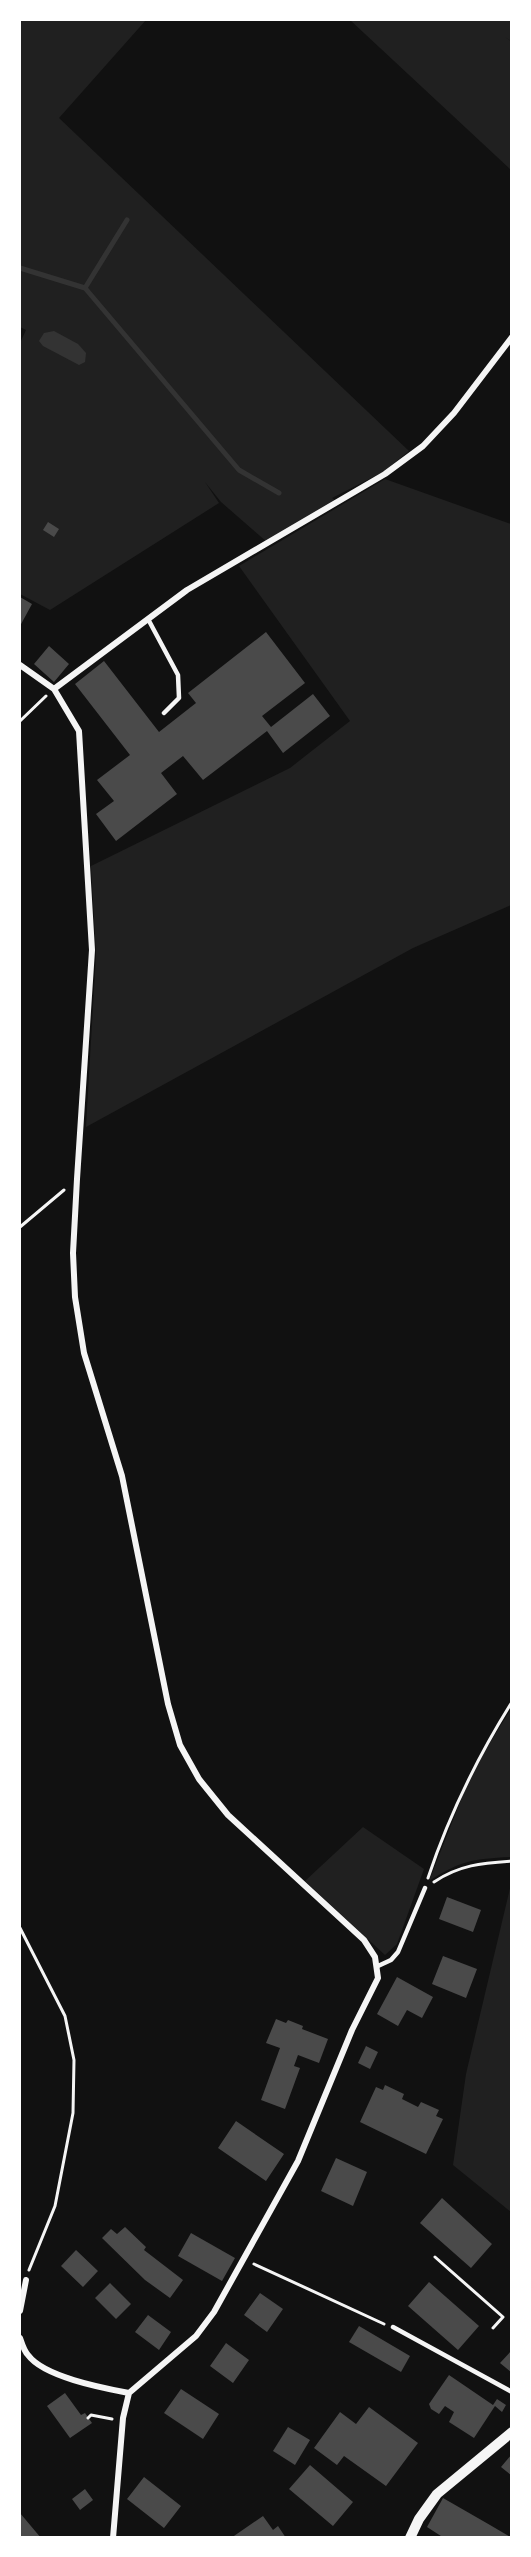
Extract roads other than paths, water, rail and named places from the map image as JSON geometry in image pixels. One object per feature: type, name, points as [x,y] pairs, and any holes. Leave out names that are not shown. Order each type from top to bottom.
[{"type":"street","points":[[54,689],[187,590],[384,474],[423,446],[454,413],[512,337]]},
{"type":"street","points":[[20,665],[54,689],[79,731],[89,866],[92,950],[73,1253],[75,1297],[84,1353],[122,1476],[168,1704],[180,1745],[199,1779],[228,1815],[364,1940],[371,1948],[378,1966],[378,1978],[352,2030],[314,2127],[298,2161],[214,2312],[196,2336],[129,2393],[122,2421],[113,2538]]},
{"type":"street","points":[[20,2311],[26,2280]]},
{"type":"street","points":[[20,2338],[29,2357],[54,2373],[77,2383],[129,2393]]},
{"type":"street","points":[[410,2538],[419,2519],[437,2494],[512,2432]]},
{"type":"lane","points":[[148,619],[178,675],[179,698],[164,713]]},
{"type":"lane","points":[[378,1966],[391,1960],[398,1952],[425,1888]]},
{"type":"lane","points":[[393,2327],[512,2392]]},
{"type":"waterway","points":[[85,288],[127,220]]},
{"type":"waterway","points":[[20,268],[85,288],[239,470],[279,493]]}]
